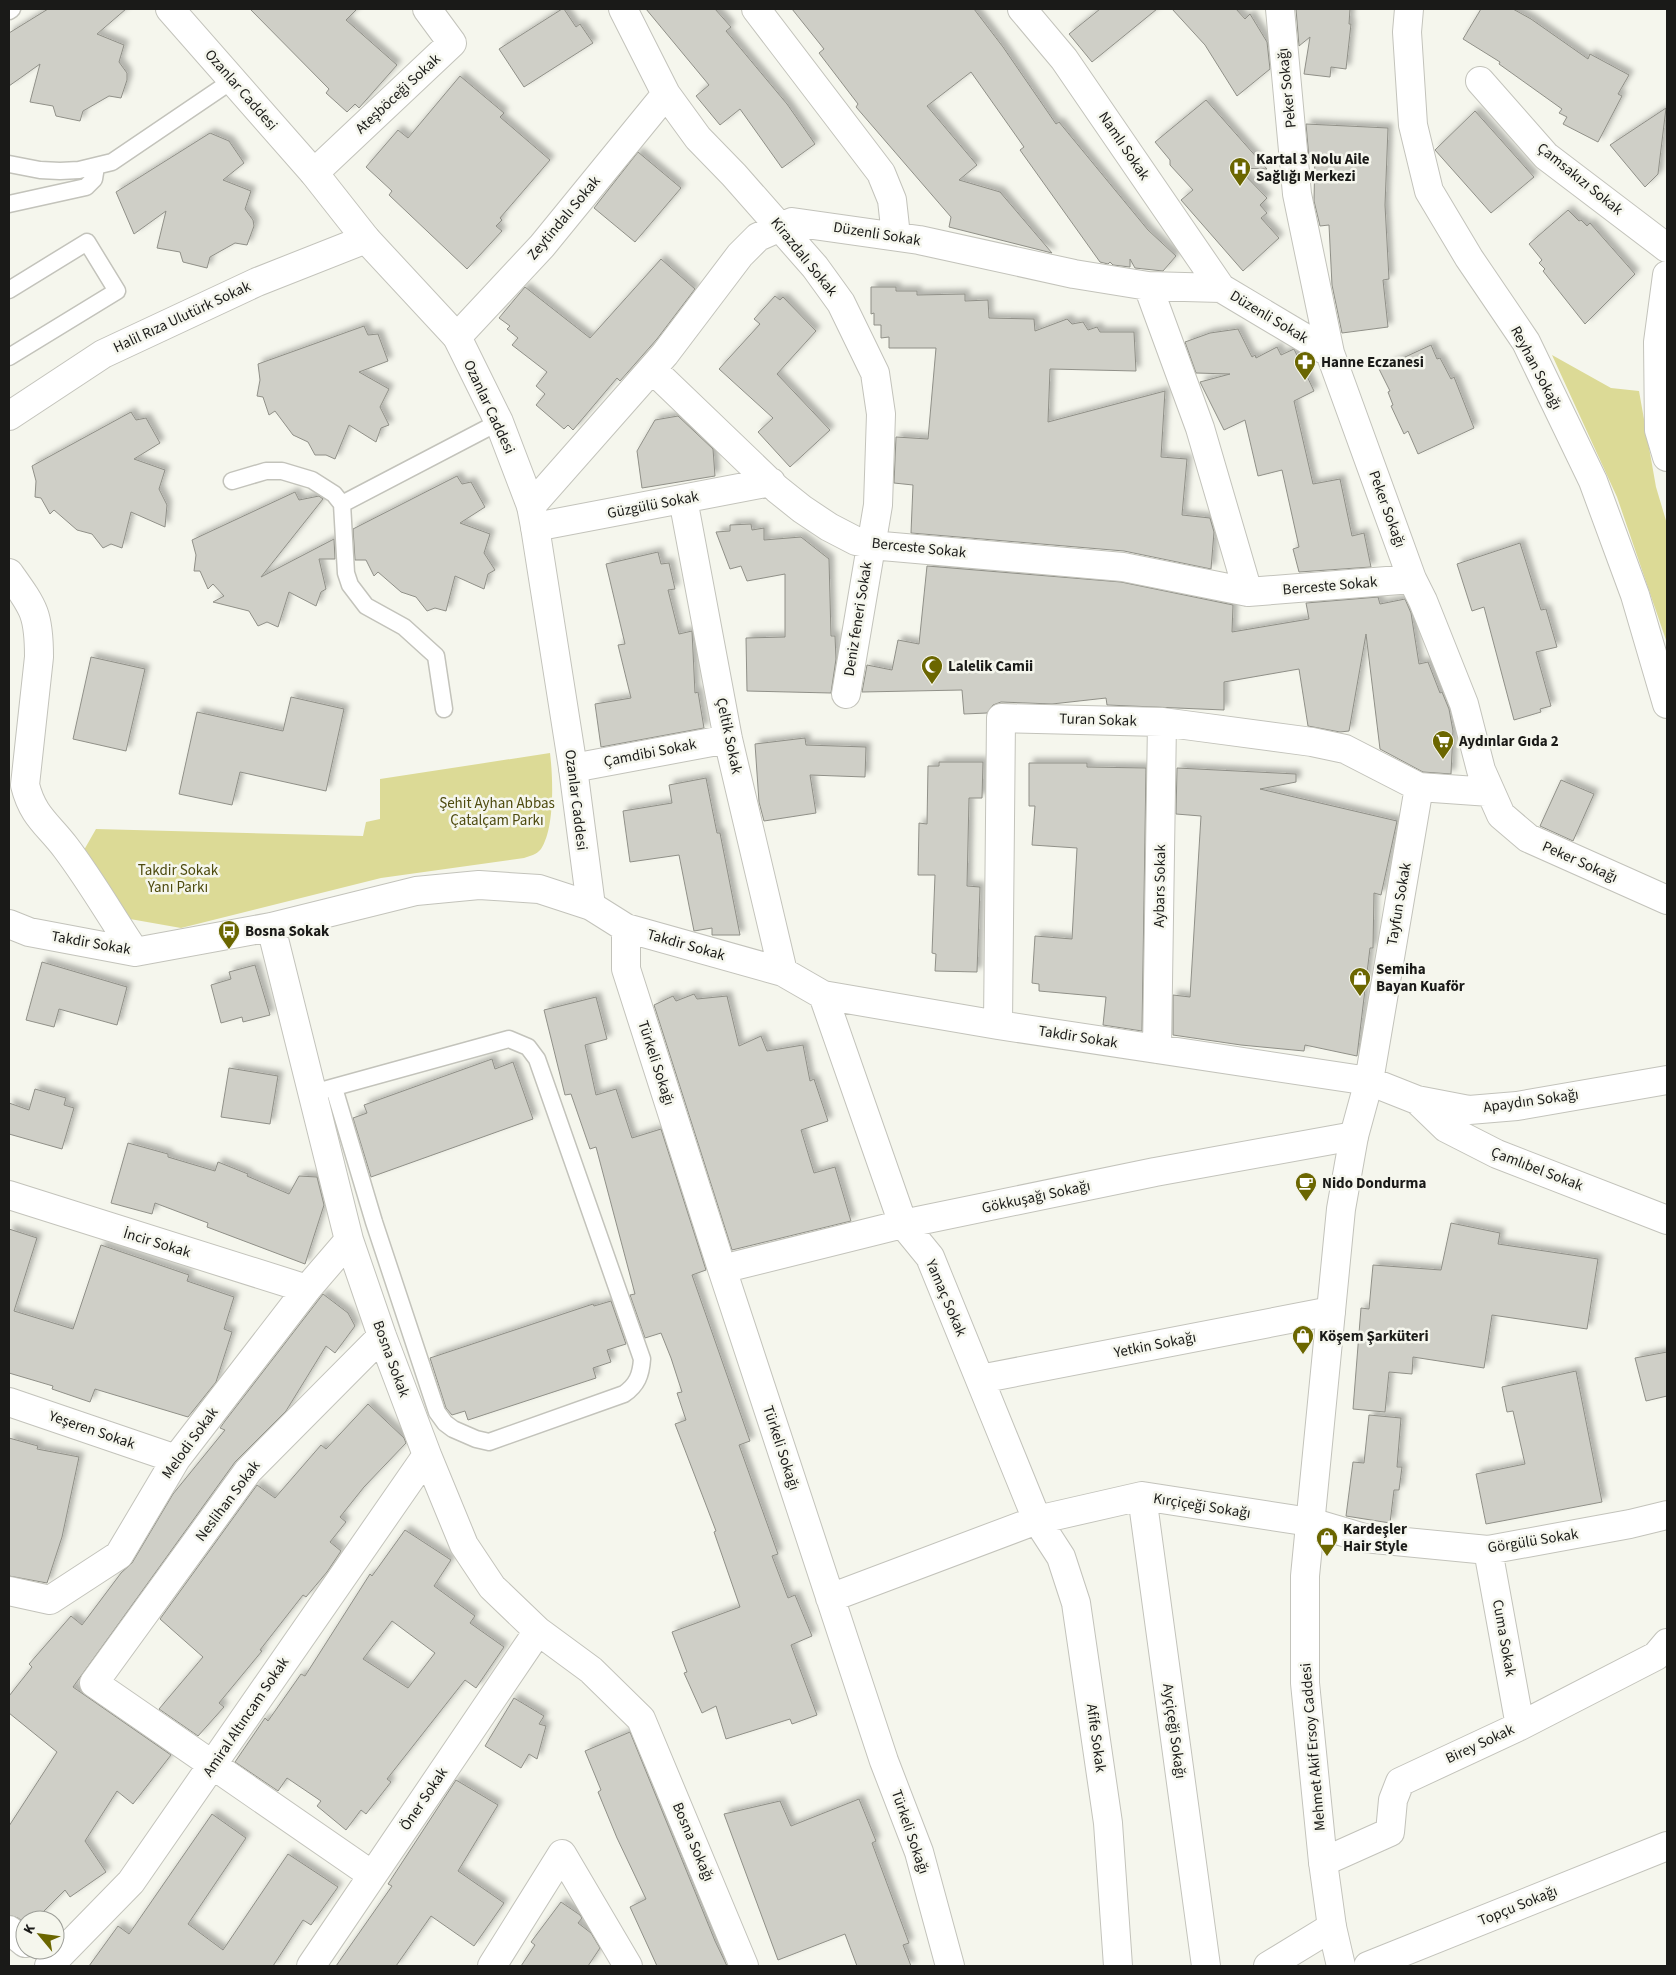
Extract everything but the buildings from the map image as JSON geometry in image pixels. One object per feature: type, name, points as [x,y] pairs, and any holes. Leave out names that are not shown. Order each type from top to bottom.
[{"type":"street","name":"Ozanlar Caddesi","points":[[170,9],[314,173],[366,239],[456,337],[499,422],[533,516],[572,768],[591,906]]},
{"type":"street","name":"Ateşböceği Sokak","points":[[314,173],[452,43],[427,9]]},
{"type":"street","name":"Kirazdalı Sokak","points":[[623,9],[666,94],[698,138],[780,226],[815,267],[841,303],[875,373],[881,414],[878,505],[870,544]]},
{"type":"street","points":[[756,9],[881,173],[892,200],[896,236]]},
{"type":"street","name":"Namlı Sokak","points":[[1022,9],[1064,59],[1221,288]]},
{"type":"street","name":"Peker Sokağı","points":[[1280,9],[1298,194],[1330,353],[1412,579],[1423,601],[1464,704],[1481,770],[1490,792],[1501,815],[1528,838],[1667,900]]},
{"type":"street","name":"Reyhan Sokağı","points":[[1409,9],[1407,32],[1414,125],[1430,192],[1469,258],[1526,342],[1593,481],[1634,595],[1667,704]]},
{"type":"street","name":"Çamsakızı Sokak","points":[[1480,81],[1546,156],[1667,248]]},
{"type":"street","name":"Zeytindalı Sokak","points":[[456,337],[542,246],[666,94]]},
{"type":"street","name":"Düzenli Sokak","points":[[533,516],[652,369],[740,255],[758,236],[792,222],[896,236],[1074,274],[1148,286],[1221,288],[1330,353]]},
{"type":"street","name":"Halil Rıza Ulutürk Sokak","points":[[9,416],[103,354],[257,282],[366,239]]},
{"type":"street","points":[[1667,275],[1658,342],[1659,430],[1667,457]]},
{"type":"street","points":[[1148,286],[1200,428],[1248,592]]},
{"type":"street","name":"Berceste Sokak","points":[[652,369],[802,509],[829,527],[856,541],[870,544],[1123,567],[1248,592],[1412,579]]},
{"type":"street","name":"Güzgülü Sokak","points":[[533,516],[683,499],[771,482]]},
{"type":"street","name":"Çeltik Sokak","points":[[683,499],[728,739],[783,972]]},
{"type":"street","name":"Deniz feneri Sokak","points":[[846,694],[870,544]]},
{"type":"street","points":[[9,573],[33,606],[39,637],[39,657],[24,785],[28,799],[34,811],[65,846],[135,952]]},
{"type":"street","name":"Turan Sokak","points":[[998,1024],[1001,718],[1162,722],[1312,742],[1345,749],[1420,787],[1490,792]]},
{"type":"street","name":"Aybars Sokak","points":[[1157,1049],[1162,722]]},
{"type":"street","name":"Çamdibi Sokak","points":[[572,768],[728,739]]},
{"type":"street","name":"Tayfun Sokak","points":[[1369,1081],[1420,787]]},
{"type":"street","name":"Takdir Sokak","points":[[9,924],[29,932],[135,952],[271,927],[416,891],[479,885],[539,889],[591,906],[626,928],[783,972],[823,995],[1369,1081]]},
{"type":"street","name":"Bosna Sokak","points":[[271,927],[323,1091],[349,1240],[382,1336],[427,1456],[464,1545],[492,1587],[538,1631],[592,1670],[641,1719]]},
{"type":"street","name":"Türkeli Sokağı","points":[[626,928],[626,969],[884,1761],[919,1852],[950,1966]]},
{"type":"street","name":"Yamaç Sokak","points":[[823,995],[903,1224],[930,1257],[1037,1520]]},
{"type":"street","name":"Apaydın Sokağı","points":[[1369,1081],[1417,1100],[1469,1110],[1517,1106],[1667,1080]]},
{"type":"street","name":"Mehmet Akif Ersoy Caddesi","points":[[1341,1966],[1332,1927],[1323,1862],[1305,1683],[1305,1576],[1341,1210],[1354,1136],[1369,1081]]},
{"type":"street","name":"Çamlıbel Sokak","points":[[1417,1100],[1446,1128],[1497,1154],[1667,1220]]},
{"type":"street","name":"Gökkuşağı Sokağı","points":[[722,1268],[903,1224],[1155,1172],[1354,1136]]},
{"type":"street","name":"İncir Sokak","points":[[9,1195],[307,1288]]},
{"type":"street","name":"Melodi Sokak","points":[[9,1591],[50,1600],[119,1555],[176,1459],[307,1288],[349,1240]]},
{"type":"street","name":"Yetkin Sokağı","points":[[980,1379],[1331,1311]]},
{"type":"street","name":"Neslihan Sokak","points":[[213,1766],[94,1683],[248,1471],[382,1336]]},
{"type":"street","name":"Yeşeren Sokak","points":[[9,1402],[176,1459]]},
{"type":"street","name":"Amiral Altıncam Sokak","points":[[65,1941],[132,1882],[427,1456]]},
{"type":"street","name":"Kırçiçeği Sokağı","points":[[830,1598],[1037,1520],[1142,1496],[1310,1522]]},
{"type":"street","name":"Ayçiçeği Sokağı","points":[[1142,1496],[1206,1966]]},
{"type":"street","name":"Görgülü Sokak","points":[[1310,1522],[1364,1538],[1488,1550],[1630,1524],[1667,1515]]},
{"type":"street","name":"Afife Sokak","points":[[1037,1520],[1061,1557],[1076,1603],[1108,1823],[1118,1966]]},
{"type":"street","name":"Cuma Sokak","points":[[1488,1550],[1520,1726]]},
{"type":"street","name":"Öner Sokak","points":[[310,1966],[538,1631]]},
{"type":"street","name":"Birey Sokak","points":[[1323,1862],[1390,1832],[1393,1800],[1400,1782],[1520,1726],[1656,1656],[1667,1643]]},
{"type":"street","name":"Bosna Sokağı","points":[[641,1719],[744,1966]]},
{"type":"street","points":[[213,1766],[372,1875]]},
{"type":"street","name":"Topçu Sokağı","points":[[1368,1966],[1667,1846]]},
{"type":"street","points":[[492,1966],[562,1854],[628,1966]]},
{"type":"street","points":[[1268,1966],[1332,1927]]},
{"type":"lane","points":[[9,164],[40,170],[60,171],[96,167],[112,162],[233,80]]},
{"type":"lane","points":[[9,204],[86,187],[94,179],[96,167]]},
{"type":"lane","points":[[9,290],[87,242],[117,291],[9,357]]},
{"type":"lane","points":[[342,504],[499,422]]},
{"type":"lane","points":[[232,480],[266,471],[298,474],[323,486],[342,504],[346,573],[350,585],[366,606],[404,627],[436,656],[444,709]]},
{"type":"lane","points":[[508,1039],[528,1047],[537,1059],[642,1359],[641,1370],[632,1388],[624,1394],[489,1442],[462,1434],[444,1423],[437,1412],[323,1091],[508,1039]]},
{"type":"green space","points":[[1552,355],[1611,388],[1639,391],[1656,487],[1667,524],[1667,643],[1617,497]]},
{"type":"green space","points":[[550,753],[552,802],[549,829],[541,849],[535,854],[524,858],[381,878],[181,928],[130,919],[84,850],[96,829],[363,836],[366,822],[380,819],[380,779]]},
{"type":"place","name":"Kartal 3 Nolu Aile Sağlığı Merkezi","points":[[1240,187]]},
{"type":"place","name":"Hanne Eczanesi","points":[[1305,381]]},
{"type":"place","name":"Lalelik Camii","points":[[932,685]]},
{"type":"place","name":"Aydınlar Gıda 2","points":[[1443,760]]},
{"type":"place","name":"Bosna Sokak","points":[[229,950]]},
{"type":"place","name":"Semiha Bayan Kuaför","points":[[1360,997]]},
{"type":"place","name":"Nido Dondurma","points":[[1306,1202]]},
{"type":"place","name":"Köşem Şarküteri","points":[[1303,1355]]},
{"type":"place","name":"Kardeşler Hair Style","points":[[1327,1557]]},
{"type":"park label","name":"Şehit Ayhan Abbas Çatalçam Parkı","points":[[497,812]]},
{"type":"park label","name":"Takdir Sokak Yanı Parkı","points":[[178,878]]}]
